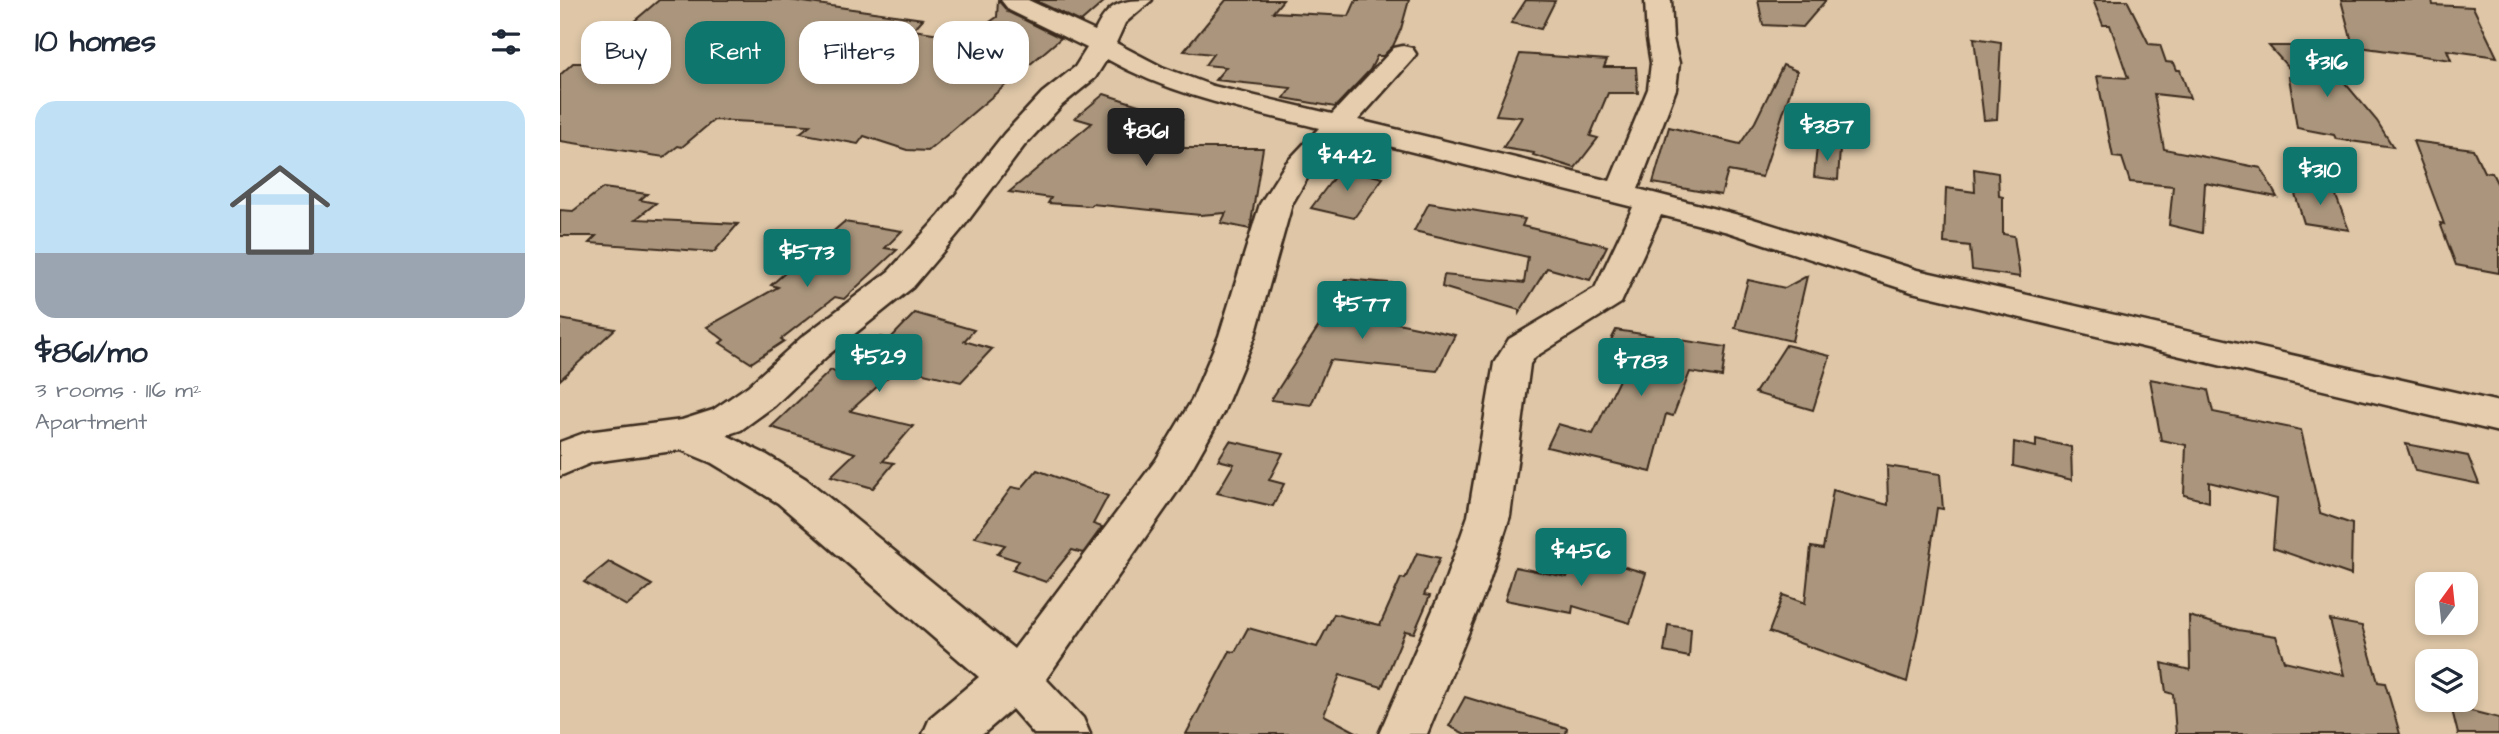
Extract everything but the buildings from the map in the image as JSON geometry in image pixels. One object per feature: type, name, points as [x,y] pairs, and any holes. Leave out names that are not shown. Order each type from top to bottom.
[{"type":"street","points":[[1014,0],[1018,5],[1102,45],[1152,73],[1204,92],[1739,225],[1912,280],[2499,417]]},
{"type":"street","points":[[560,460],[587,447],[682,435],[727,420],[752,402],[814,347],[901,279],[950,223],[1014,140],[1052,99],[1085,72],[1114,19],[1139,0]]},
{"type":"street","points":[[1403,734],[1465,587],[1489,516],[1512,363],[1522,348],[1609,295],[1662,89],[1665,63],[1660,39],[1658,0]]},
{"type":"street","points":[[947,734],[1033,661],[1170,471],[1210,403],[1237,336],[1276,204],[1297,170],[1403,54]]},
{"type":"street","points":[[682,435],[723,449],[760,467],[781,483],[1013,677],[1066,734]]}]
